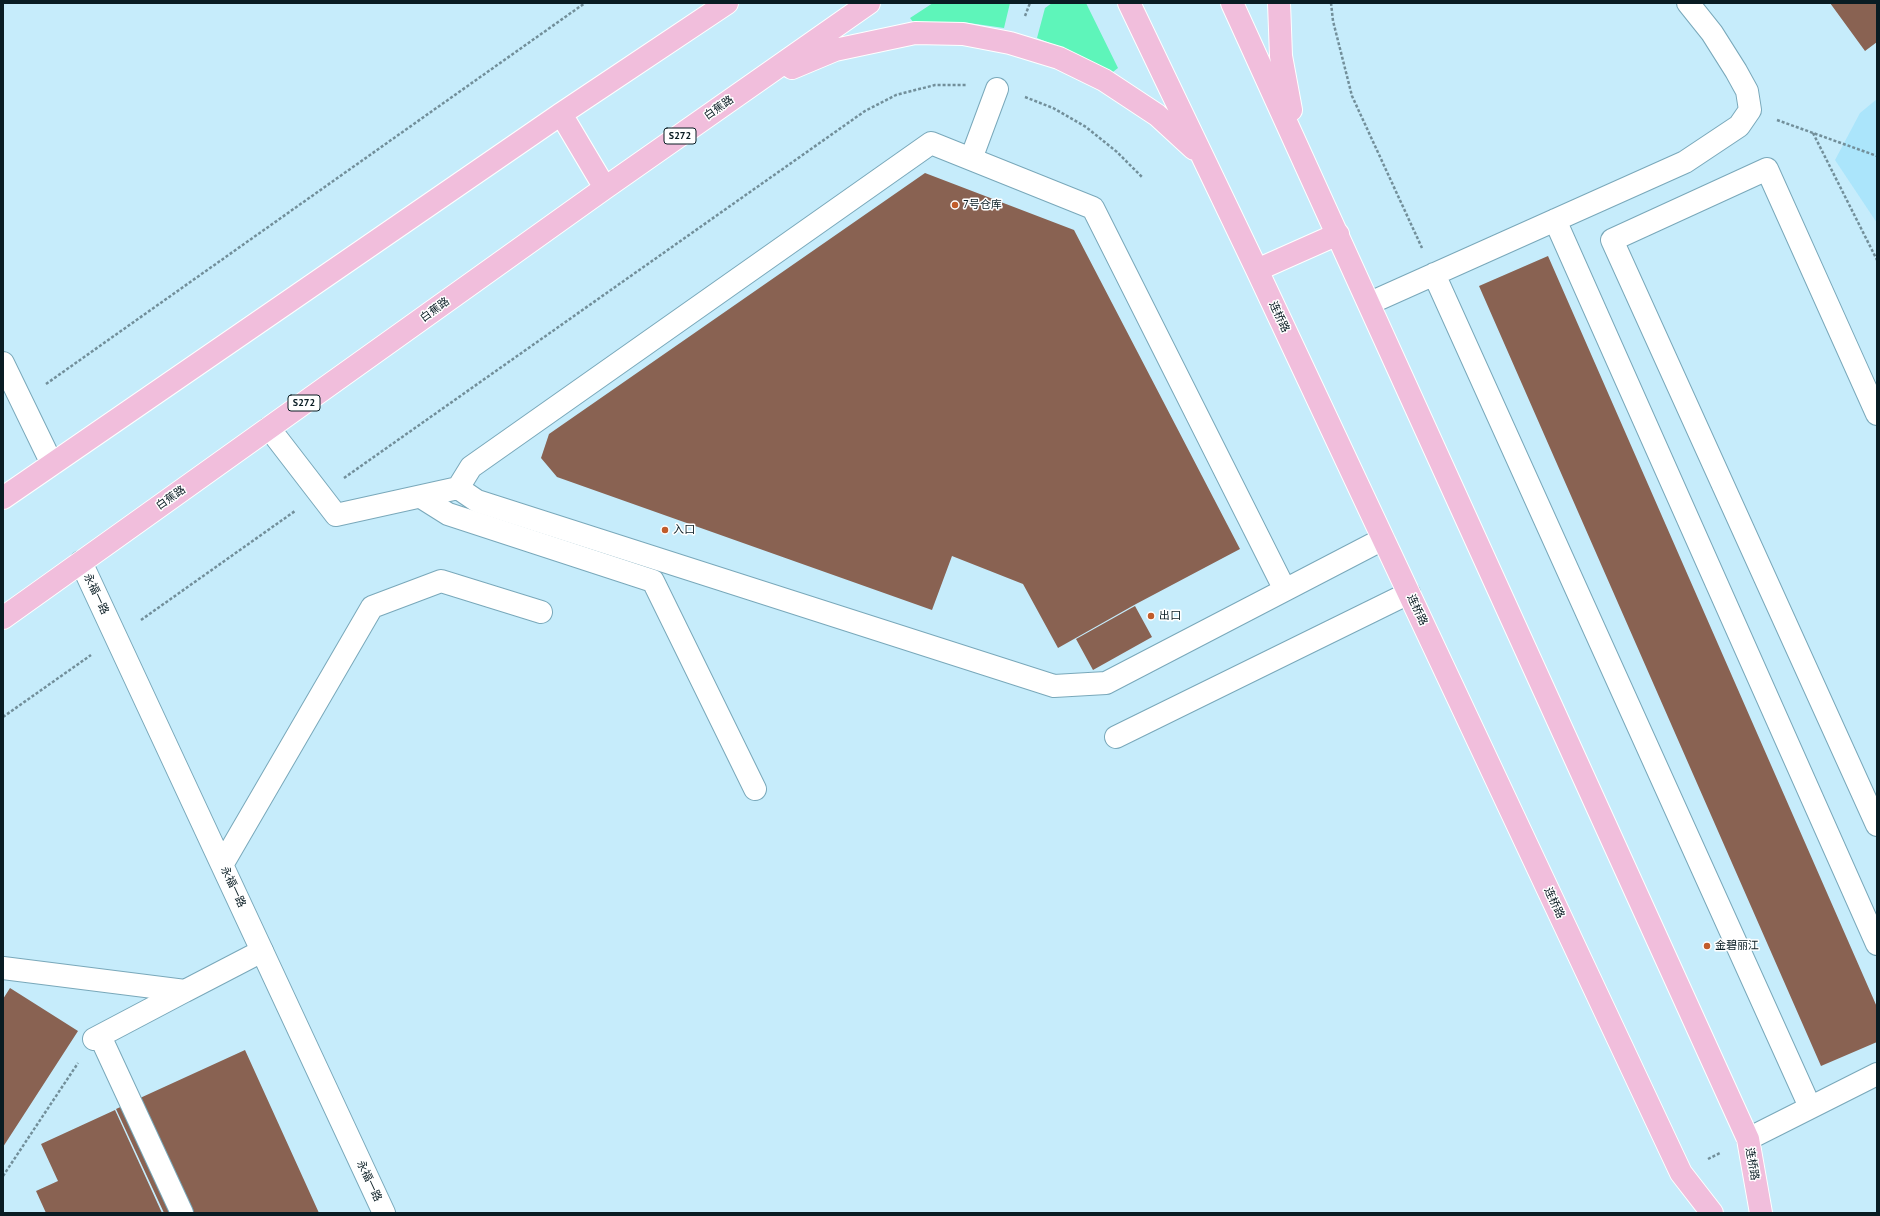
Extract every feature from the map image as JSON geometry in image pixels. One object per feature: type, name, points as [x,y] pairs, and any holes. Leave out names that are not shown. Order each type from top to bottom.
[{"type":"main road","points":[[698,24],[716,3]]},
{"type":"main road","points":[[3,498],[562,114],[698,24],[727,3]]},
{"type":"main road","name":"白蕉路","points":[[3,618],[605,188],[869,3]]},
{"type":"main road","name":"连桥路","points":[[1129,3],[1257,270],[1681,1173],[1712,1213]]},
{"type":"main road","name":"连桥路","points":[[1232,3],[1370,303],[1748,1139],[1761,1213]]},
{"type":"main road","points":[[1279,3],[1281,56],[1297,143]]},
{"type":"main road","points":[[755,83],[834,50],[915,33],[963,34],[1010,43],[1059,58],[1104,80],[1157,115],[1205,160]]},
{"type":"main road","points":[[562,114],[605,188]]},
{"type":"main road","points":[[1257,270],[1338,234]]},
{"type":"street","points":[[1370,303],[1685,162],[1739,126],[1750,110],[1747,91],[1712,33],[1688,3]]},
{"type":"street","points":[[971,159],[996,89]]},
{"type":"street","points":[[270,428],[336,515],[458,488],[471,467],[931,144],[1093,208],[1285,590]]},
{"type":"street","points":[[1877,414],[1767,169],[1612,240],[1877,825]]},
{"type":"street","points":[[1555,220],[1877,944]]},
{"type":"street","points":[[1434,274],[1810,1107]]},
{"type":"street","points":[[3,363],[52,464]]},
{"type":"street","points":[[458,488],[477,501],[1054,686],[1106,683],[1383,539]]},
{"type":"street","points":[[421,496],[448,514],[653,581],[755,789]]},
{"type":"street","name":"永福一路","points":[[81,562],[384,1213]]},
{"type":"street","points":[[222,865],[372,607],[441,581],[541,612]]},
{"type":"street","points":[[1116,738],[1409,593]]},
{"type":"street","points":[[182,1213],[97,1037],[262,951]]},
{"type":"street","points":[[3,968],[185,991]]},
{"type":"street","points":[[1748,1139],[1877,1074]]},
{"type":"path","points":[[22,401],[585,3]]},
{"type":"path","points":[[1331,3],[1333,21],[1352,96],[1434,274]]},
{"type":"path","points":[[3,717],[865,111],[896,95],[935,86],[976,85],[1018,94],[1053,108],[1086,127],[1117,152],[1143,178]]},
{"type":"path","points":[[1750,110],[1877,156]]},
{"type":"path","points":[[1813,133],[1877,260]]},
{"type":"path","points":[[3,1176],[97,1037]]},
{"type":"path","points":[[1681,1173],[1748,1139]]},
{"type":"shaded area","points":[[1877,99],[1877,223],[1835,160],[1860,113]]},
{"type":"green space","points":[[933,3],[1010,3],[1004,28],[962,22],[917,27],[910,18]]},
{"type":"green space","points":[[1052,3],[1086,3],[1118,68],[1109,75],[1074,53],[1037,38],[1045,8]]},
{"type":"building","points":[[1830,3],[1877,3],[1877,42],[1865,51]]},
{"type":"building","points":[[925,173],[1074,230],[1240,549],[1136,604],[1058,648],[1023,584],[952,556],[932,610],[557,477],[541,458],[549,434]]},
{"type":"building","points":[[1548,256],[1877,1007],[1877,1042],[1821,1066],[1479,286]]},
{"type":"building","points":[[1135,606],[1152,637],[1093,670],[1076,639]]},
{"type":"building","points":[[10,988],[78,1031],[3,1147],[3,999]]},
{"type":"building","points":[[245,1050],[319,1213],[164,1213],[116,1109]]},
{"type":"building","points":[[115,1110],[162,1213],[46,1213],[36,1191],[58,1181],[41,1144]]},
{"type":"place","name":"7号仓库","points":[[955,205]]},
{"type":"place","name":"入口","points":[[665,530]]},
{"type":"place","name":"出口","points":[[1151,616]]},
{"type":"place","name":"金碧丽江","points":[[1707,946]]}]
